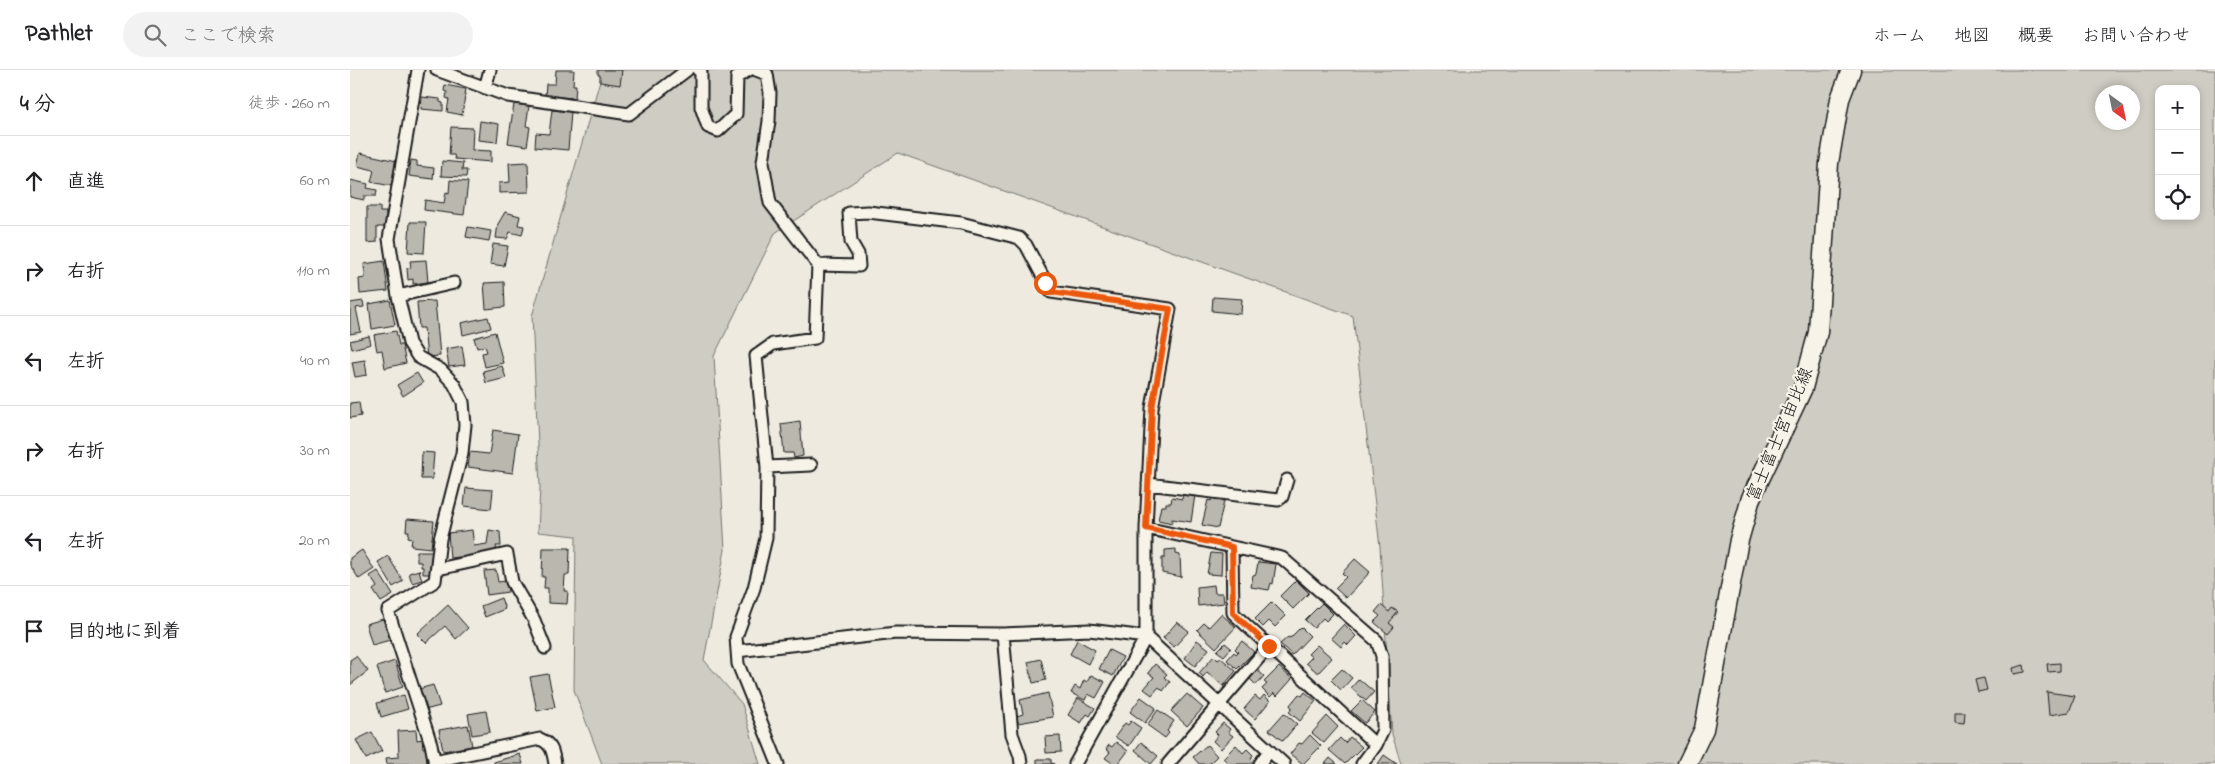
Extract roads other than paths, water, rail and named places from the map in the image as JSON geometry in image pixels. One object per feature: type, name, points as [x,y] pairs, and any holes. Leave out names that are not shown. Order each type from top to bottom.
[{"type":"main road","name":"富士富士宮由比線","points":[[1687,764],[1704,729],[1737,549],[1751,498],[1803,388],[1818,332],[1829,163],[1840,98],[1851,70]]},
{"type":"street","points":[[418,70],[390,239],[398,296],[409,343],[418,357],[441,370],[454,384],[463,402],[465,425],[462,453],[440,540],[438,569],[435,581],[388,611],[431,744],[434,763],[540,739],[548,742],[553,751],[555,764]]},
{"type":"street","points":[[437,70],[508,96],[629,114],[687,70]]},
{"type":"street","points":[[485,88],[490,70]]},
{"type":"street","points":[[698,70],[701,72],[701,107],[708,127],[718,131],[736,114],[737,77],[749,70]]},
{"type":"street","points":[[756,70],[767,74],[770,94],[769,121],[763,162],[770,203],[818,265],[815,338],[773,344],[756,356],[767,467],[766,538],[754,588],[736,637],[738,664],[778,764]]},
{"type":"street","points":[[818,265],[859,266],[858,254],[851,242],[849,213],[868,212],[962,223],[1019,238],[1026,245],[1051,292],[1170,309],[1152,408],[1146,528],[1146,637],[1075,764]]},
{"type":"street","points":[[398,296],[454,283]]},
{"type":"street","points":[[767,467],[811,465]]},
{"type":"street","points":[[1148,484],[1278,500],[1282,497],[1287,480]]},
{"type":"street","points":[[1146,528],[1282,558],[1378,641],[1382,656],[1383,730],[1376,745],[1362,764]]},
{"type":"street","points":[[1232,547],[1233,613],[1376,745]]},
{"type":"street","points":[[438,569],[507,554],[512,582],[534,620],[545,648]]},
{"type":"street","points":[[737,651],[896,632],[1002,634],[1089,630],[1146,637],[1284,764]]},
{"type":"street","points":[[1002,634],[1012,734],[1021,764]]},
{"type":"street","points":[[1168,764],[1269,646]]},
{"type":"street","points":[[1260,764],[1269,751]]}]
